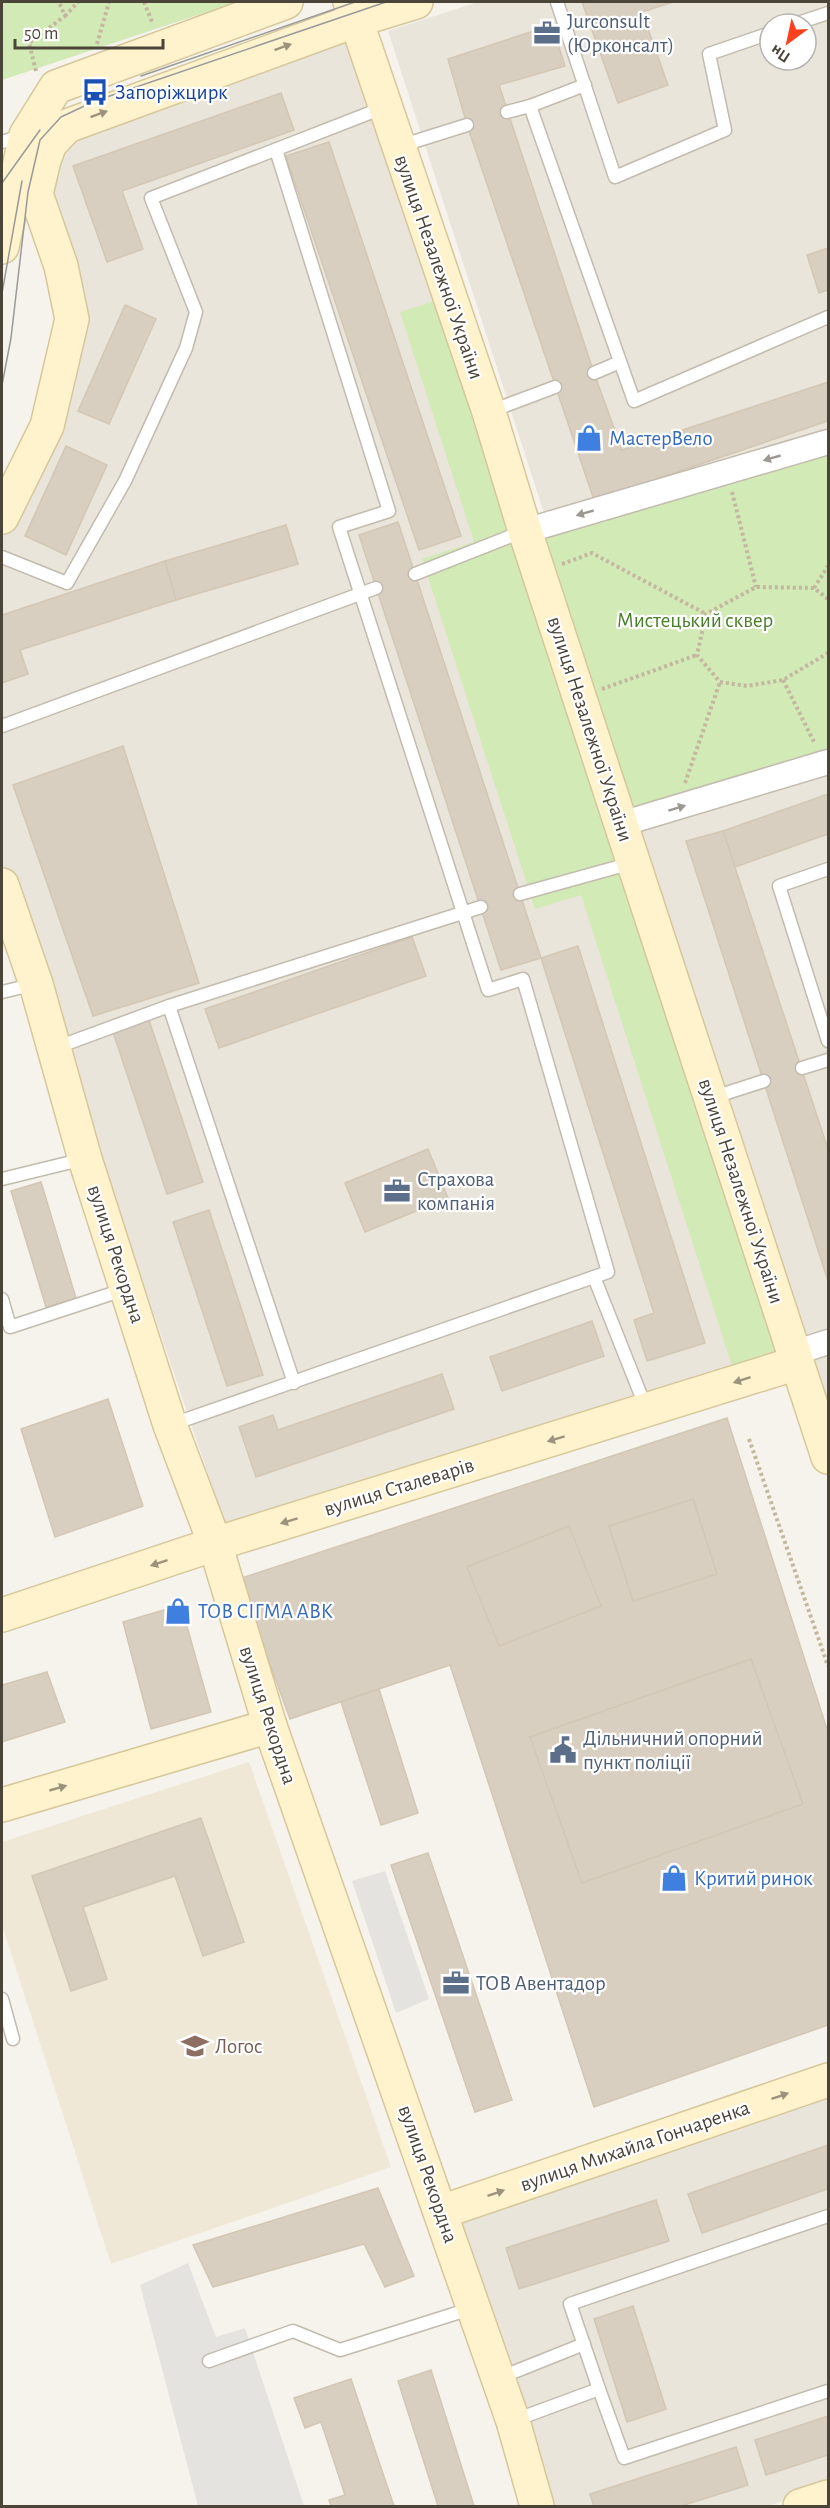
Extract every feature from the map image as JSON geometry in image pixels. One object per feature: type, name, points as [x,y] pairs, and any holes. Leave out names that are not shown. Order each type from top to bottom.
[{"type":"street","points":[[2,248],[26,140],[50,96],[88,75],[286,2]]},
{"type":"street","points":[[26,140],[68,126],[353,11],[416,2]]},
{"type":"street","name":"вулиця Незалежної України","points":[[353,11],[489,412],[525,531],[828,1457]]},
{"type":"street","points":[[2,517],[47,426],[72,319],[61,266],[36,194],[44,159],[26,140]]},
{"type":"street","points":[[525,531],[828,442]]},
{"type":"street","points":[[621,824],[827,763]]},
{"type":"street","name":"вулиця Рекордна","points":[[2,885],[36,984],[85,1159],[170,1425],[215,1544],[270,1726],[475,2307],[497,2379],[513,2421],[537,2506]]},
{"type":"street","name":"вулиця Сталеварів","points":[[2,1615],[215,1544],[647,1410],[796,1358],[828,1342]]},
{"type":"street","points":[[2,1805],[270,1726]]},
{"type":"street","name":"вулиця Михайла Гончаренка","points":[[441,2212],[828,2080]]},
{"type":"street","points":[[800,2506],[828,2497]]},
{"type":"lane","points":[[557,2],[615,177],[725,130],[709,54],[758,37]]},
{"type":"lane","points":[[507,112],[530,106],[585,85]]},
{"type":"lane","points":[[530,106],[634,400],[828,317]]},
{"type":"lane","points":[[2,557],[68,583],[125,481],[186,348],[196,312],[151,198],[385,107]]},
{"type":"lane","points":[[398,146],[467,125]]},
{"type":"lane","points":[[170,1425],[608,1272],[523,980],[488,990],[339,527],[390,511],[276,150]]},
{"type":"lane","points":[[594,374],[620,362]]},
{"type":"lane","points":[[489,412],[555,387]]},
{"type":"lane","points":[[415,574],[525,531]]},
{"type":"lane","points":[[2,726],[376,588]]},
{"type":"lane","points":[[520,894],[633,862]]},
{"type":"lane","points":[[828,869],[779,886],[828,1041]]},
{"type":"lane","points":[[55,1048],[168,1006],[480,907]]},
{"type":"lane","points":[[2,992],[36,984]]},
{"type":"lane","points":[[168,1006],[294,1383]]},
{"type":"lane","points":[[802,1068],[828,1060]]},
{"type":"lane","points":[[711,1098],[764,1081]]},
{"type":"lane","points":[[2,1179],[85,1159]]},
{"type":"lane","points":[[594,1277],[647,1410]]},
{"type":"lane","points":[[2,1299],[10,1327],[128,1288]]},
{"type":"lane","points":[[2,1999],[13,2039]]},
{"type":"lane","points":[[828,2216],[570,2304],[624,2458],[828,2391]]},
{"type":"lane","points":[[210,2361],[293,2331],[340,2350],[475,2307]]},
{"type":"lane","points":[[497,2379],[584,2344]]},
{"type":"lane","points":[[513,2421],[599,2389]]},
{"type":"path","points":[[59,2],[65,16]]},
{"type":"path","points":[[50,96],[29,43],[65,16],[78,2]]},
{"type":"path","points":[[88,75],[109,2]]},
{"type":"path","points":[[728,471],[756,587]]},
{"type":"path","points":[[540,573],[592,553],[706,614]]},
{"type":"path","points":[[813,588],[828,566]]},
{"type":"path","points":[[697,655],[706,614],[756,587],[813,588],[828,599]]},
{"type":"path","points":[[697,655],[720,682],[747,686],[783,680],[828,653]]},
{"type":"path","points":[[579,697],[697,655]]},
{"type":"path","points":[[783,680],[827,763]]},
{"type":"path","points":[[677,808],[720,682]]},
{"type":"path","points":[[749,1439],[828,1666]]},
{"type":"shaded area","points":[[478,2],[828,2],[828,432],[545,516],[388,31]]},
{"type":"shaded area","points":[[352,34],[787,1353],[225,1524],[2,867],[2,539],[52,436],[83,317],[44,191],[67,138]]},
{"type":"shaded area","points":[[828,773],[828,1405],[640,829]]},
{"type":"shaded area","name":"Логос","points":[[249,1762],[391,2167],[111,2264],[2,1925],[2,1842]]},
{"type":"shaded area","points":[[385,1871],[429,1999],[396,2013],[352,1881]]},
{"type":"shaded area","points":[[828,2095],[828,2487],[768,2506],[552,2506],[461,2219]]},
{"type":"shaded area","points":[[188,2263],[216,2337],[245,2328],[304,2506],[198,2506],[140,2285]]},
{"type":"green space","points":[[2,2],[237,2],[2,80]]},
{"type":"green space","points":[[441,299],[780,1351],[732,1366],[581,895],[535,909],[422,559],[474,542],[400,312]]},
{"type":"green space","name":"Мистецький сквер","points":[[828,441],[828,762],[621,824],[525,531]]},
{"type":"building","points":[[582,2],[673,2],[642,12],[668,85],[618,103]]},
{"type":"building","points":[[552,25],[565,66],[499,85],[594,373],[622,450],[828,382],[828,421],[594,500],[467,125],[448,59]]},
{"type":"building","points":[[281,93],[294,130],[122,191],[143,249],[107,262],[73,166]]},
{"type":"building","points":[[329,142],[461,536],[419,550],[286,156]]},
{"type":"building","points":[[828,248],[828,290],[819,293],[807,255]]},
{"type":"building","points":[[125,305],[156,319],[109,424],[78,411]]},
{"type":"building","points":[[66,446],[107,465],[66,555],[25,536]]},
{"type":"building","points":[[398,522],[541,958],[501,970],[359,535]]},
{"type":"building","points":[[286,525],[298,564],[176,600],[165,561]]},
{"type":"building","points":[[165,561],[176,600],[20,650],[28,674],[2,683],[2,615]]},
{"type":"building","points":[[123,746],[199,983],[93,1016],[13,785]]},
{"type":"building","points":[[828,794],[828,834],[735,867],[723,831]]},
{"type":"building","points":[[723,831],[828,1149],[828,1281],[686,841]]},
{"type":"building","points":[[412,937],[426,976],[219,1048],[205,1009]]},
{"type":"building","points":[[578,946],[705,1343],[647,1361],[634,1320],[654,1313],[541,958]]},
{"type":"building","points":[[148,1017],[203,1182],[167,1194],[112,1029]]},
{"type":"building","name":"Страхова компанія","points":[[428,1149],[448,1198],[365,1232],[345,1183]]},
{"type":"building","points":[[41,1182],[76,1298],[46,1307],[11,1191]]},
{"type":"building","points":[[209,1210],[263,1375],[227,1386],[173,1222]]},
{"type":"building","points":[[592,1321],[604,1356],[502,1391],[490,1357]]},
{"type":"building","points":[[442,1374],[454,1409],[256,1477],[239,1427],[273,1415],[278,1430]]},
{"type":"building","points":[[108,1399],[143,1506],[55,1537],[21,1429]]},
{"type":"building","name":"Критий ринок","points":[[727,1418],[828,1732],[828,2025],[594,2107],[450,1665],[290,1719],[239,1579]]},
{"type":"building","points":[[693,1499],[717,1574],[633,1601],[609,1526]]},
{"type":"building","points":[[569,1526],[601,1606],[499,1646],[467,1567]]},
{"type":"building","points":[[181,1605],[211,1712],[151,1729],[123,1622]]},
{"type":"building","points":[[751,1659],[803,1804],[582,1883],[530,1737]]},
{"type":"building","points":[[47,1672],[65,1722],[2,1742],[2,1685]]},
{"type":"building","points":[[379,1689],[418,1813],[381,1825],[341,1702]]},
{"type":"building","points":[[201,1818],[244,1942],[203,1956],[175,1876],[83,1907],[107,1979],[71,1991],[32,1876]]},
{"type":"building","points":[[428,1853],[512,2100],[475,2112],[391,1865]]},
{"type":"building","points":[[828,2145],[828,2189],[702,2233],[688,2194]]},
{"type":"building","points":[[378,2188],[414,2276],[385,2287],[364,2244],[213,2287],[193,2245]]},
{"type":"building","points":[[656,2200],[669,2241],[519,2289],[506,2248]]},
{"type":"building","points":[[633,2306],[666,2409],[627,2422],[594,2319]]},
{"type":"building","points":[[431,2370],[474,2506],[438,2506],[398,2381]]},
{"type":"building","points":[[351,2379],[394,2506],[331,2506],[329,2500],[345,2495],[321,2422],[305,2428],[294,2398]]},
{"type":"building","points":[[828,2416],[828,2455],[766,2475],[755,2440]]},
{"type":"building","points":[[736,2447],[748,2485],[681,2506],[594,2506],[590,2494]]},
{"type":"tram line","points":[[141,76],[355,2]]},
{"type":"tram line","points":[[2,385],[11,338],[28,192],[40,140],[61,117],[95,101],[386,2]]},
{"type":"tram line","points":[[2,183],[40,130]]},
{"type":"tram line","points":[[2,293],[22,181]]},
{"type":"place","name":"Jurconsult (Юрконсалт)","points":[[547,33]]},
{"type":"place","name":"Запоріжцирк","points":[[95,92]]},
{"type":"place","name":"МастерВело","points":[[589,438]]},
{"type":"place","name":"Страхова компанія","points":[[397,1191]]},
{"type":"place","name":"ТОВ СІГМА АВК","points":[[178,1611]]},
{"type":"place","name":"Дільничний опорний пункт поліції","points":[[563,1750]]},
{"type":"place","name":"Критий ринок","points":[[674,1878]]},
{"type":"place","name":"ТОВ Авентадор","points":[[456,1983]]},
{"type":"place","name":"Логос","points":[[195,2046]]}]
